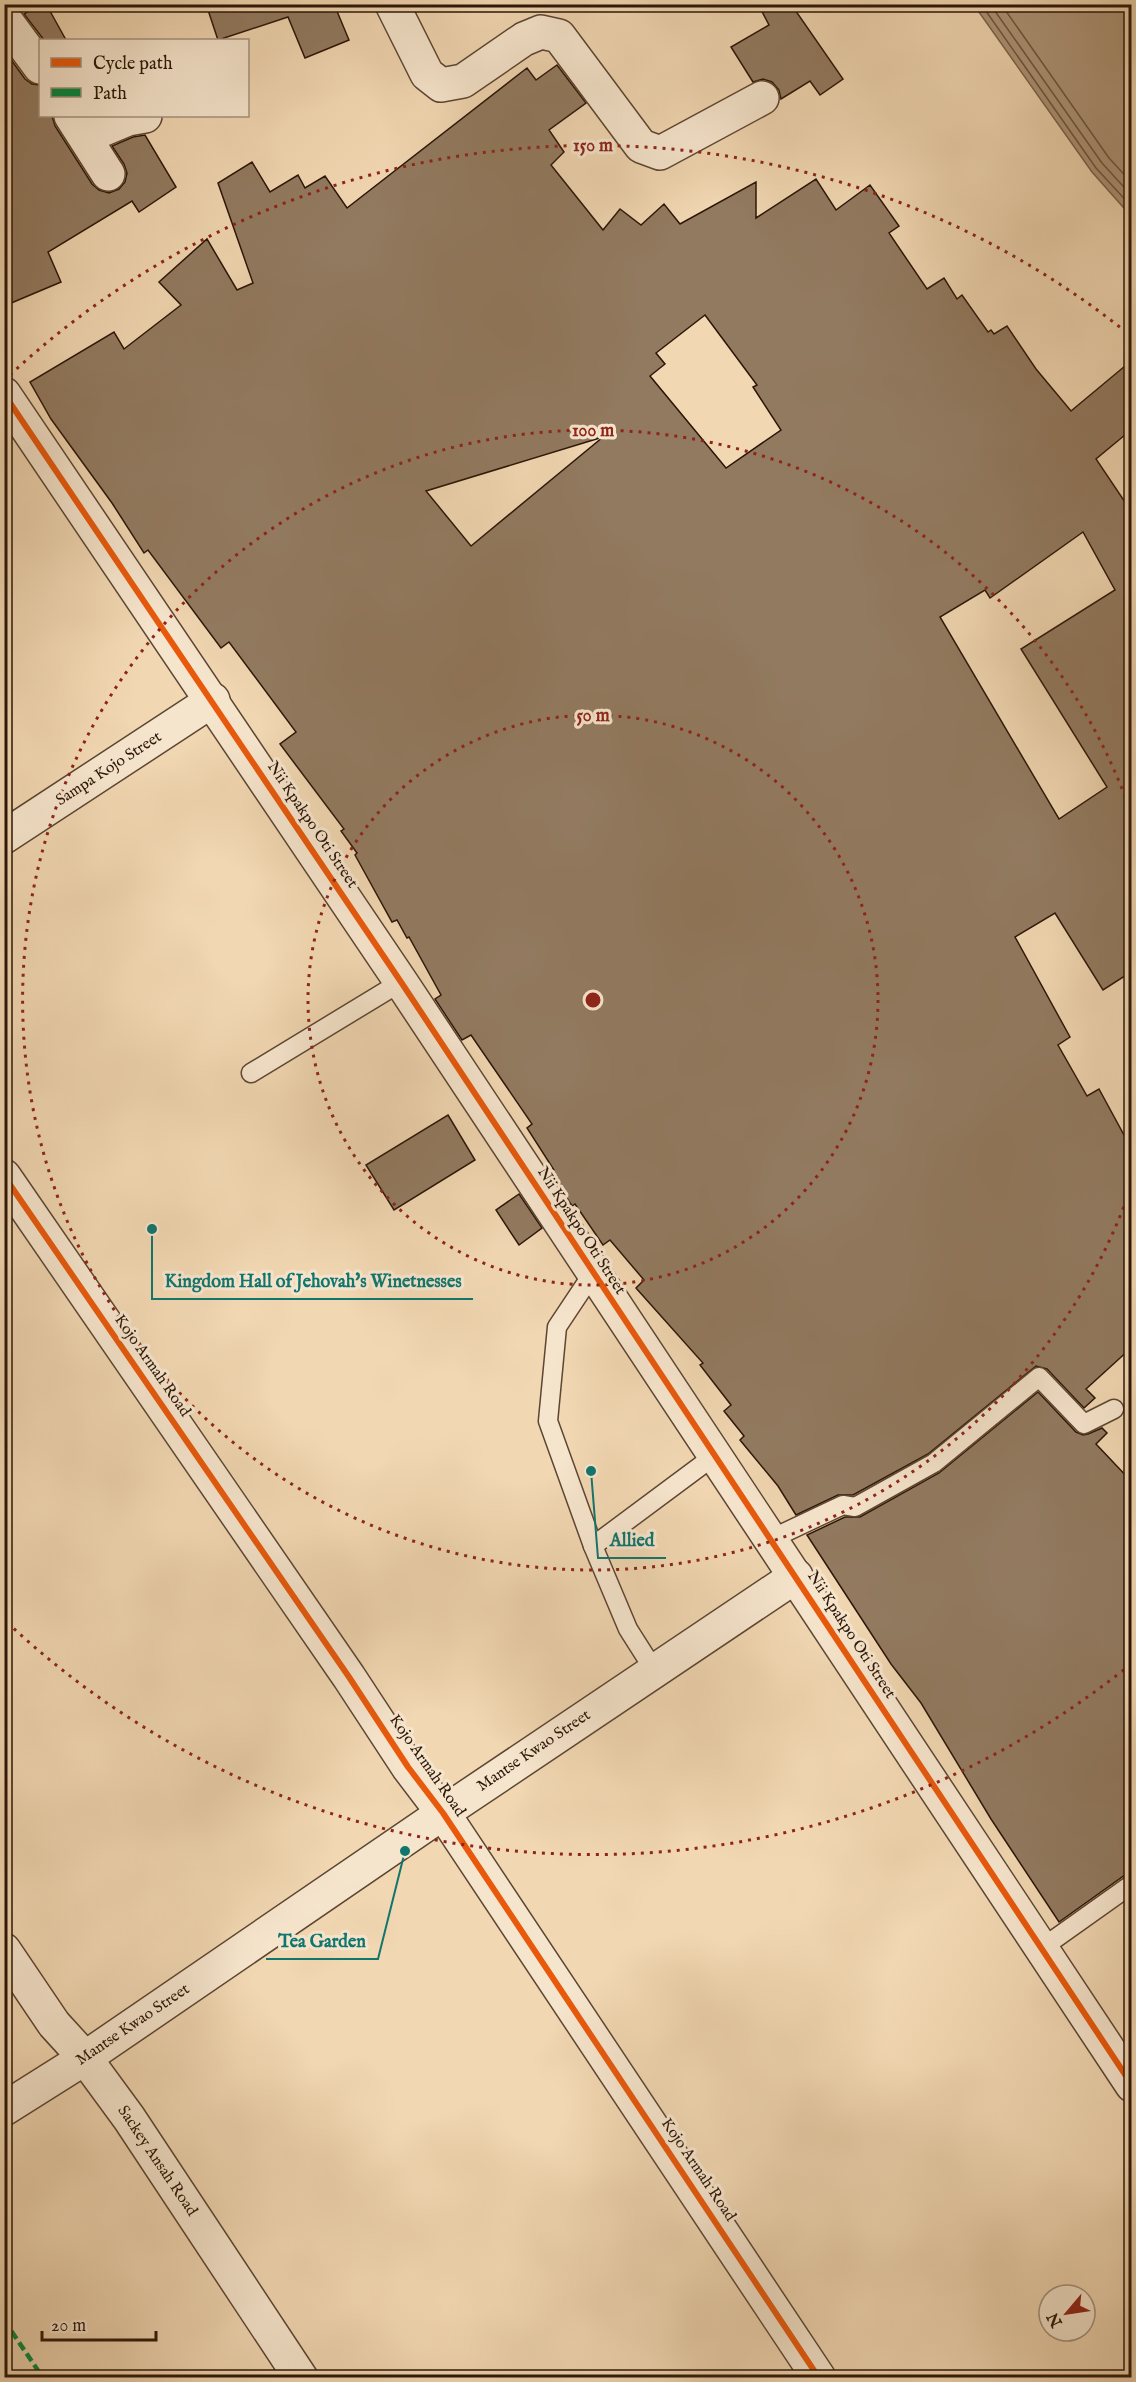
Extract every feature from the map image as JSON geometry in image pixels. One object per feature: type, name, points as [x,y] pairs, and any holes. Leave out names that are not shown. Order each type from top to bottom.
[{"type":"street","points":[[4,8],[9,4]]},
{"type":"street","points":[[392,4],[427,74],[441,85],[463,81],[524,39],[541,32],[559,36],[640,146],[660,153],[762,98]]},
{"type":"street","points":[[4,18],[39,66]]},
{"type":"street","points":[[108,174],[78,126],[139,117]]},
{"type":"street","name":"Nii Kpakpo Oti Street","points":[[4,394],[213,700],[401,982],[592,1273],[796,1575],[1131,2085]]},
{"type":"street","name":"Sampa Kojo Street","points":[[4,837],[213,700]]},
{"type":"street","name":"Kojo Armah Road","points":[[4,1176],[350,1677],[408,1767],[443,1813],[819,2378]]},
{"type":"street","name":"Mantse Kwao Street","points":[[4,2109],[85,2058],[796,1575]]},
{"type":"street","name":"Sackey Ansah Road","points":[[4,1950],[54,2024],[85,2058],[129,2118],[302,2378]]},
{"type":"lane","points":[[251,1073],[401,982]]},
{"type":"lane","points":[[592,1273],[557,1327],[548,1421],[593,1546],[628,1629],[654,1670]]},
{"type":"lane","points":[[771,1539],[843,1504],[855,1507],[934,1463],[1039,1377],[1084,1424],[1114,1409]]},
{"type":"lane","points":[[593,1546],[714,1456]]},
{"type":"lane","points":[[1042,1948],[1131,1884]]},
{"type":"water","points":[[974,5],[1131,5],[1131,216],[1092,172]]},
{"type":"building","points":[[41,4],[46,4],[65,39],[43,39],[24,14]]},
{"type":"building","points":[[206,4],[334,4],[349,40],[305,58],[288,17],[218,39]]},
{"type":"building","points":[[758,4],[791,4],[843,79],[820,95],[810,81],[781,99],[779,90],[772,82],[763,79],[753,82],[731,47],[769,25]]},
{"type":"building","points":[[4,50],[25,79],[32,84],[39,85],[39,117],[52,117],[55,126],[92,184],[99,190],[109,193],[119,189],[125,182],[127,173],[124,164],[112,146],[133,137],[145,135],[176,187],[139,212],[132,201],[48,252],[61,282],[4,306]]},
{"type":"building","points":[[557,65],[586,103],[549,130],[564,152],[551,165],[603,230],[620,209],[641,225],[664,204],[680,224],[756,182],[756,218],[816,179],[836,210],[870,185],[899,226],[889,233],[927,289],[944,278],[957,299],[962,295],[988,332],[991,330],[994,334],[1007,326],[1036,369],[1071,411],[1131,361],[1131,430],[1096,459],[1131,511],[1131,972],[1103,990],[1055,913],[1015,937],[1070,1037],[1058,1045],[1087,1096],[1099,1089],[1131,1148],[1131,1348],[1086,1389],[1095,1398],[1084,1408],[1047,1369],[1036,1366],[928,1454],[853,1495],[838,1495],[796,1515],[778,1486],[740,1440],[744,1436],[724,1411],[731,1405],[700,1365],[703,1363],[636,1288],[644,1280],[610,1240],[603,1245],[575,1204],[572,1206],[550,1173],[554,1170],[527,1128],[532,1124],[471,1035],[462,1040],[435,999],[441,995],[409,937],[407,938],[397,920],[392,922],[355,855],[357,853],[341,831],[344,829],[280,744],[296,732],[229,642],[221,648],[148,550],[144,553],[112,503],[51,419],[30,382],[114,332],[124,349],[181,305],[159,282],[207,239],[237,290],[253,283],[218,183],[252,162],[270,192],[298,175],[305,188],[325,176],[347,208],[527,68],[536,80]],"holes":[[[705,315],[757,385],[753,387],[781,430],[726,468],[650,376],[665,364],[656,353]],[[603,437],[471,546],[426,491]],[[1083,532],[1115,590],[1021,649],[1107,787],[1059,819],[940,617],[985,590],[990,598]]]},
{"type":"building","points":[[448,1115],[475,1160],[394,1210],[366,1165]]},
{"type":"building","points":[[519,1194],[542,1228],[519,1245],[496,1210]]},
{"type":"building","points":[[1038,1392],[1076,1432],[1083,1435],[1102,1428],[1107,1433],[1096,1444],[1131,1481],[1131,1873],[1059,1922],[991,1819],[921,1703],[891,1664],[807,1535],[845,1517],[860,1517],[939,1473]]},
{"type":"marked path","points":[[4,2320],[43,2378]]},
{"type":"cycle path","points":[[4,394],[401,982],[1132,2085]]},
{"type":"cycle path","points":[[4,1176],[349,1677],[408,1767],[443,1813],[819,2378]]},
{"type":"place","name":"Kingdom Hall of Jehovah's Winetnesses","points":[[152,1229]]},
{"type":"place","name":"Allied","points":[[591,1471]]},
{"type":"place","name":"Tea Garden","points":[[405,1851]]}]
